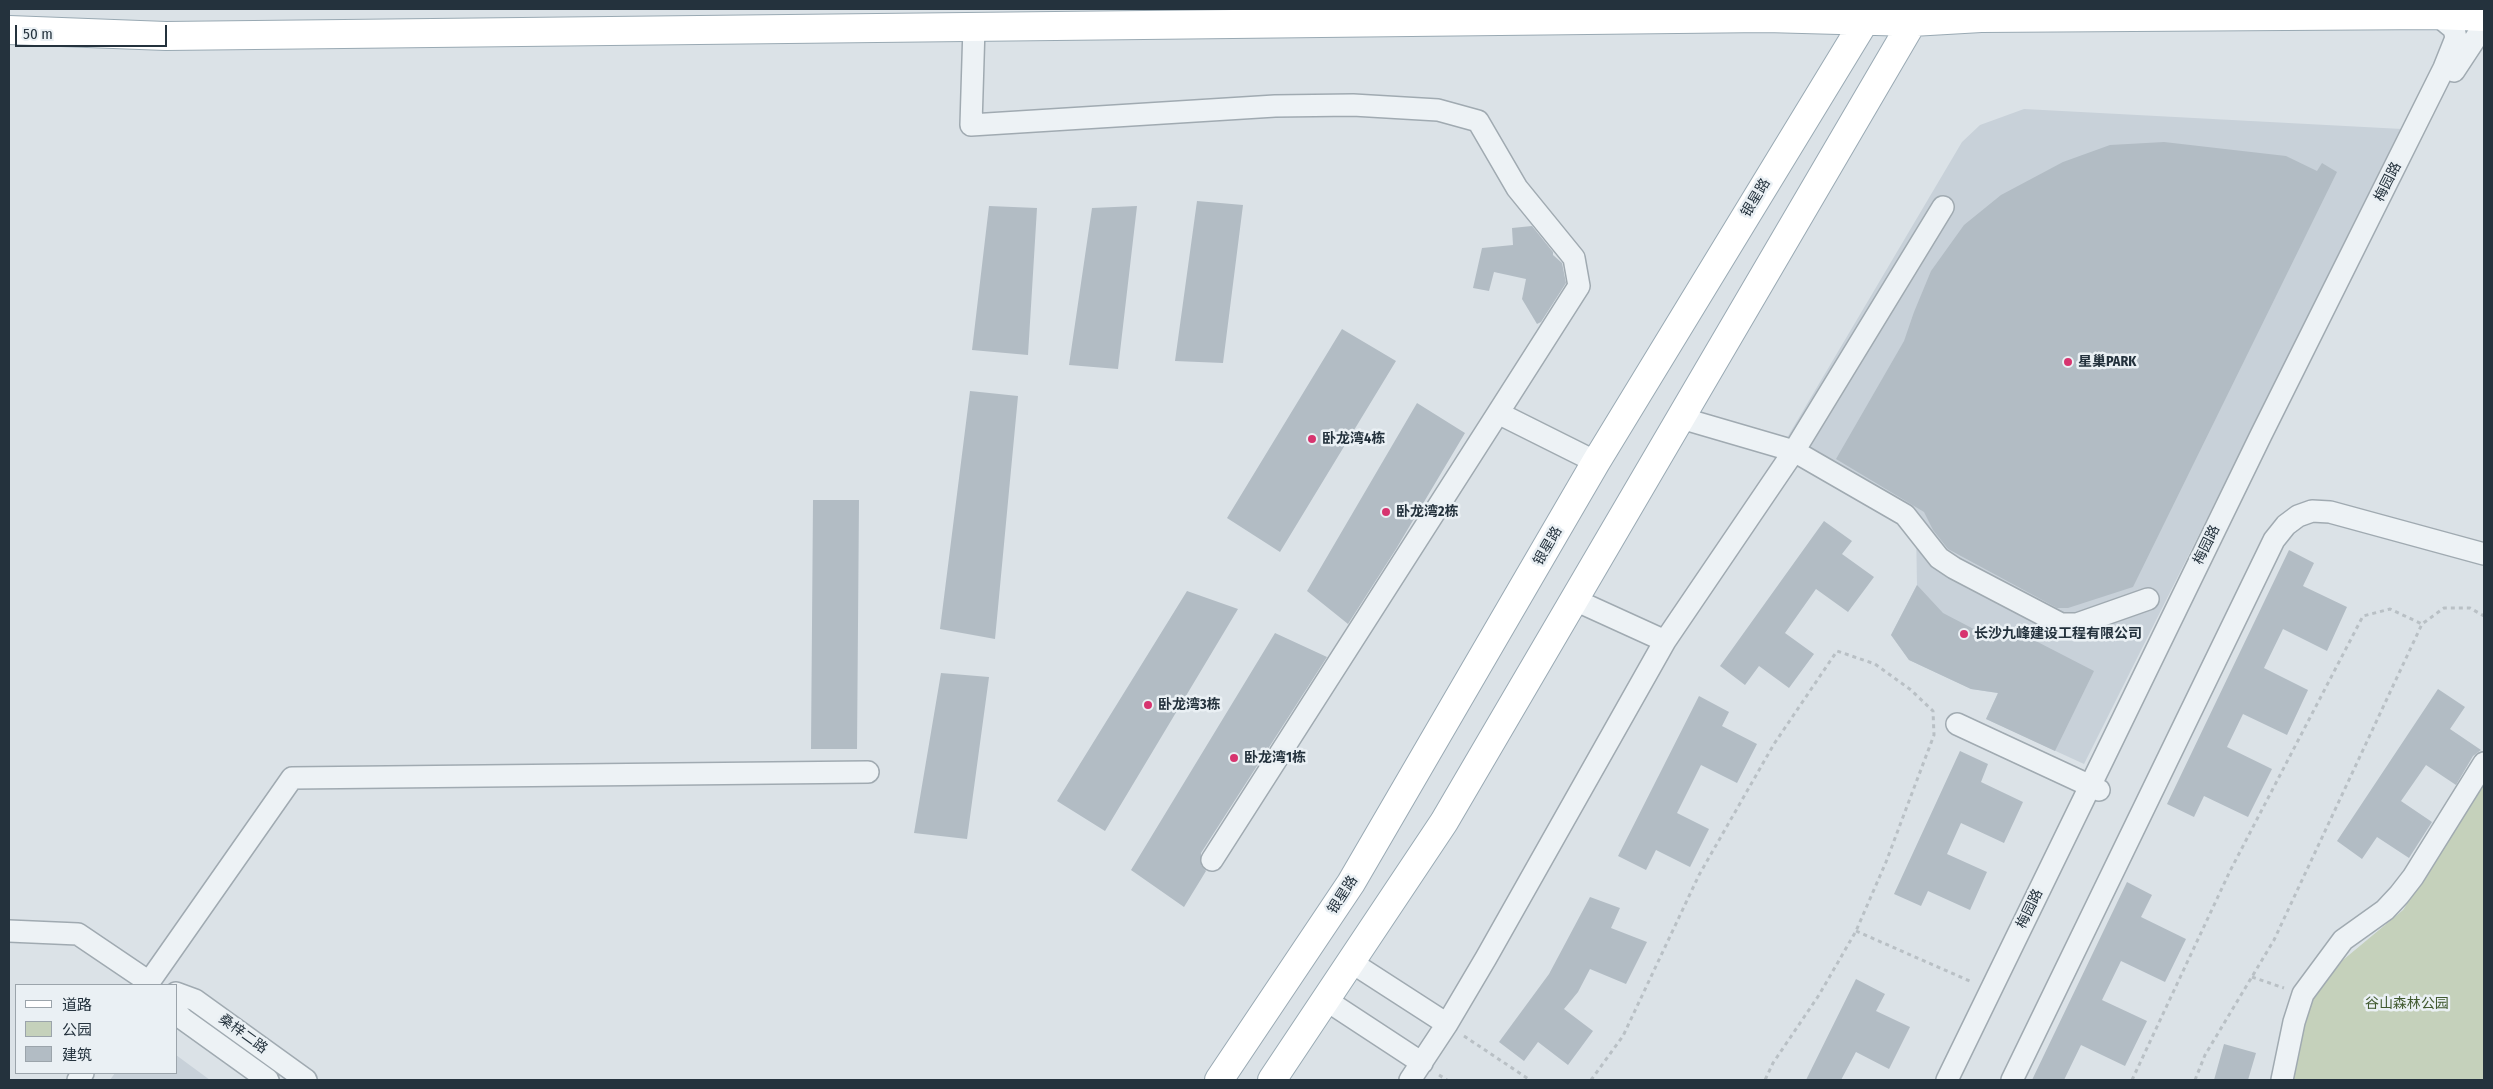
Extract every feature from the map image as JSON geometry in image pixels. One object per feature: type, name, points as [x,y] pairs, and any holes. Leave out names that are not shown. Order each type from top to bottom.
[{"type":"main road","points":[[9,30],[176,36],[1766,18],[1868,15],[1981,18],[2305,12],[2484,17]]},
{"type":"main road","name":"银星路","points":[[1219,1080],[1351,883],[1596,462],[1868,15]]},
{"type":"main road","points":[[1272,1080],[1444,822],[1916,15]]},
{"type":"street","name":"梅园路","points":[[1958,1080],[2260,435],[2444,68],[2456,38],[2454,29],[2437,15]]},
{"type":"street","points":[[974,27],[971,125],[1275,106],[1353,105],[1438,110],[1478,121],[1517,188],[1574,258],[1579,286],[1212,860]]},
{"type":"street","name":"梅园路","points":[[1946,1080],[2448,82],[2464,53],[2484,29]]},
{"type":"street","points":[[1410,1080],[1447,1024],[1665,641],[1794,451],[1943,207]]},
{"type":"street","points":[[1498,413],[1596,462]]},
{"type":"street","points":[[1681,418],[1794,451],[1905,515],[1939,558],[2044,618],[2060,624],[2077,624],[2148,599]]},
{"type":"street","points":[[2012,1080],[2274,540],[2286,525],[2298,516],[2312,511],[2330,512],[2484,554]]},
{"type":"street","points":[[1575,600],[1665,641]]},
{"type":"street","points":[[1956,724],[2094,788]]},
{"type":"street","points":[[2282,1080],[2294,1022],[2303,994],[2343,940],[2385,910],[2413,878],[2484,763]]},
{"type":"street","points":[[9,931],[78,934],[151,984],[292,778],[868,772]]},
{"type":"street","points":[[1351,962],[1447,1024]]},
{"type":"street","name":"桑梓二路","points":[[178,994],[195,1000],[306,1080]]},
{"type":"street","points":[[1326,1000],[1422,1063]]},
{"type":"street","name":"桑梓二路","points":[[178,1014],[268,1080]]},
{"type":"path","points":[[2196,1080],[2205,1055],[2274,940],[2422,624],[2444,608],[2470,608],[2484,616]]},
{"type":"path","points":[[2132,1080],[2230,871],[2363,616],[2390,609],[2422,624]]},
{"type":"path","points":[[1591,1080],[1624,1036],[1699,875],[1774,744],[1837,651],[1875,664],[1911,690],[1933,711],[1934,735],[1886,862],[1856,931],[1819,995],[1773,1062],[1765,1080]]},
{"type":"path","points":[[1856,931],[1990,990]]},
{"type":"path","points":[[2252,977],[2303,994]]},
{"type":"path","points":[[1447,1024],[1530,1080]]},
{"type":"shaded area","name":"星巢PARK","points":[[2024,109],[2402,129],[2084,764],[1986,719],[1998,693],[1971,689],[1909,660],[1891,635],[1917,585],[1916,527],[1781,448],[1962,142],[1980,125]]},
{"type":"shaded area","points":[[178,1056],[210,1080],[110,1080],[114,1074],[178,1074]]},
{"type":"green space","name":"谷山森林公园","points":[[2484,783],[2484,1080],[2292,1080],[2300,1038],[2314,996],[2343,960],[2403,910]]},
{"type":"building","name":"星巢PARK","points":[[2164,142],[2286,156],[2317,171],[2322,163],[2337,172],[2133,587],[2068,608],[2057,608],[1948,549],[1933,530],[1924,512],[1836,459],[1904,341],[1931,271],[1964,225],[2001,195],[2063,162],[2110,145]]},
{"type":"building","points":[[1197,201],[1243,205],[1223,363],[1175,361]]},
{"type":"building","points":[[989,206],[1037,208],[1028,355],[972,350]]},
{"type":"building","points":[[1137,206],[1118,369],[1069,365],[1092,208]]},
{"type":"building","points":[[1532,226],[1553,252],[1553,255],[1562,263],[1566,283],[1541,322],[1537,324],[1522,299],[1526,279],[1494,272],[1489,291],[1473,288],[1482,248],[1513,245],[1512,228]]},
{"type":"building","name":"卧龙湾4栋","points":[[1342,329],[1396,361],[1280,552],[1227,518]]},
{"type":"building","points":[[970,391],[1018,396],[995,639],[940,629]]},
{"type":"building","name":"卧龙湾2栋","points":[[1417,403],[1465,433],[1396,549],[1348,624],[1307,591]]},
{"type":"building","points":[[813,500],[859,500],[857,749],[811,749]]},
{"type":"building","points":[[1824,521],[1852,541],[1842,554],[1874,577],[1848,612],[1816,589],[1785,633],[1814,654],[1789,688],[1759,666],[1745,685],[1720,666]]},
{"type":"building","points":[[2289,550],[2314,563],[2303,586],[2347,607],[2327,651],[2283,629],[2264,668],[2308,690],[2287,735],[2243,714],[2227,747],[2272,769],[2248,817],[2204,796],[2194,817],[2167,804]]},
{"type":"building","points":[[1917,585],[1943,613],[1989,637],[2028,637],[2094,671],[2055,751],[1986,719],[1998,693],[1971,689],[1909,660],[1891,635]]},
{"type":"building","name":"卧龙湾3栋","points":[[1187,591],[1238,609],[1105,831],[1057,801]]},
{"type":"building","name":"卧龙湾1栋","points":[[1275,633],[1327,657],[1201,853],[1201,865],[1206,871],[1184,907],[1131,870]]},
{"type":"building","points":[[941,673],[989,677],[967,839],[914,833]]},
{"type":"building","points":[[2438,689],[2465,707],[2450,729],[2481,750],[2473,756],[2456,785],[2426,765],[2401,801],[2432,822],[2409,858],[2377,837],[2362,859],[2337,841]]},
{"type":"building","points":[[1699,696],[1729,712],[1722,726],[1757,744],[1737,783],[1701,765],[1677,813],[1709,829],[1690,867],[1656,850],[1646,870],[1618,856]]},
{"type":"building","points":[[1960,751],[1988,764],[1981,782],[2023,802],[2004,843],[1961,823],[1947,854],[1987,872],[1970,910],[1928,891],[1921,906],[1894,894]]},
{"type":"building","points":[[2127,882],[2152,895],[2141,917],[2186,939],[2165,982],[2121,961],[2102,1000],[2147,1021],[2125,1066],[2081,1045],[2064,1080],[2032,1080]]},
{"type":"building","points":[[1590,897],[1620,908],[1611,928],[1647,942],[1626,984],[1590,969],[1578,992],[1564,1009],[1593,1031],[1568,1065],[1538,1042],[1524,1061],[1499,1042],[1549,974]]},
{"type":"building","points":[[1856,979],[1885,994],[1876,1011],[1910,1027],[1889,1069],[1856,1052],[1841,1080],[1806,1080]]},
{"type":"building","points":[[2224,1044],[2256,1053],[2248,1080],[2214,1080]]},
{"type":"place","name":"星巢PARK","points":[[2068,362]]},
{"type":"place","name":"卧龙湾4栋","points":[[1312,439]]},
{"type":"place","name":"卧龙湾2栋","points":[[1386,512]]},
{"type":"place","name":"长沙九峰建设工程有限公司","points":[[1964,634]]},
{"type":"place","name":"卧龙湾3栋","points":[[1148,705]]},
{"type":"place","name":"卧龙湾1栋","points":[[1234,758]]}]
